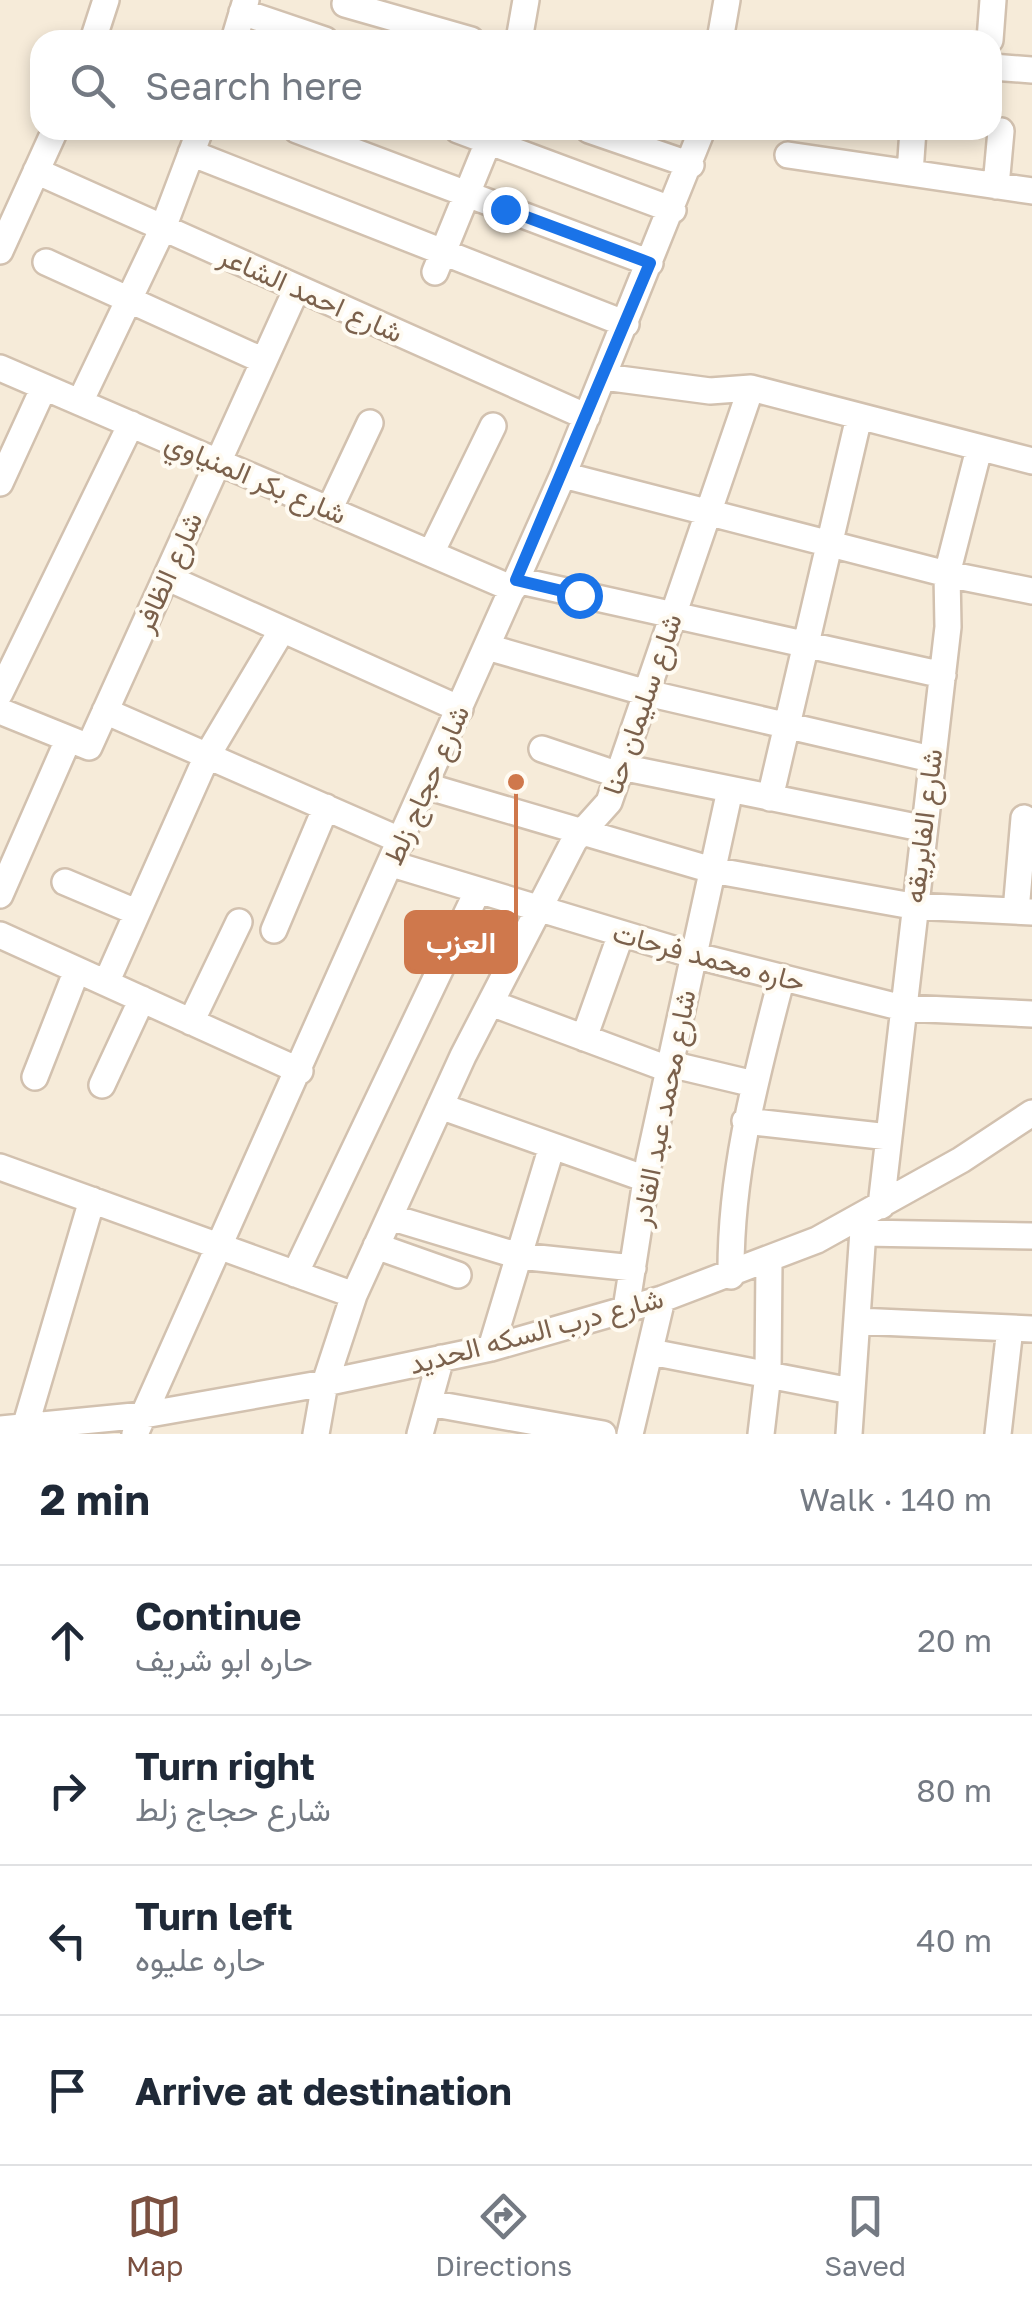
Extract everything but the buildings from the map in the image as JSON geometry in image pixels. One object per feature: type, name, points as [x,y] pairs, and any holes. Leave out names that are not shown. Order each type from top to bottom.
[{"type":"street","points":[[97,30],[106,0]]},
{"type":"street","points":[[521,30],[526,0]]},
{"type":"street","points":[[722,30],[727,0]]},
{"type":"street","points":[[991,30],[994,0]]},
{"type":"street","points":[[345,4],[436,30]]},
{"type":"street","points":[[237,30],[244,6],[301,30]]},
{"type":"street","points":[[1002,68],[1032,70]]},
{"type":"street","points":[[0,250],[50,140]]},
{"type":"street","points":[[323,140],[650,263]]},
{"type":"street","points":[[440,262],[490,140]]},
{"type":"street","points":[[501,140],[673,210]]},
{"type":"street","points":[[618,140],[690,165]]},
{"type":"street","name":"شارع حجاج زلط","points":[[139,1424],[300,1072],[563,475],[699,140]]},
{"type":"street","points":[[910,173],[912,140]]},
{"type":"street","points":[[996,186],[1000,140]]},
{"type":"street","points":[[80,402],[163,228],[195,142],[440,262],[626,324]]},
{"type":"street","points":[[788,155],[1032,191]]},
{"type":"street","name":"شارع احمد الشاعر","points":[[36,171],[586,417]]},
{"type":"street","points":[[46,262],[264,361]]},
{"type":"street","name":"شارع الظافر","points":[[0,895],[78,744],[105,712],[297,288]]},
{"type":"street","name":"شارع بكر المنياوي","points":[[0,368],[431,553],[514,584],[942,675]]},
{"type":"street","points":[[604,376],[710,391],[751,388],[1032,461]]},
{"type":"street","points":[[0,484],[44,387]]},
{"type":"street","name":"شارع سليمان حنا","points":[[316,1434],[324,1383],[354,1295],[440,1106],[490,1002],[581,832],[602,814],[620,771],[751,388]]},
{"type":"street","points":[[770,798],[859,417]]},
{"type":"street","points":[[329,510],[370,423]]},
{"type":"street","points":[[0,693],[131,424]]},
{"type":"street","points":[[431,553],[493,426]]},
{"type":"street","name":"شارع الفابريقه","points":[[849,1434],[856,1321],[869,1218],[889,1137],[912,906],[942,675],[946,574],[979,449]]},
{"type":"street","points":[[563,475],[946,574],[1032,590]]},
{"type":"street","points":[[166,577],[460,709]]},
{"type":"street","points":[[106,983],[208,756],[282,630]]},
{"type":"street","points":[[487,647],[647,693],[931,759]]},
{"type":"street","points":[[0,711],[78,744]]},
{"type":"street","name":"حاره محمد فرحات","points":[[105,712],[326,808],[397,853],[478,890],[693,955],[903,1008],[1032,1014]]},
{"type":"street","points":[[542,748],[620,771],[922,828]]},
{"type":"street","points":[[426,786],[712,870],[912,906],[1024,912],[1024,818]]},
{"type":"street","name":"شارع محمد عبد القادر","points":[[626,1309],[646,1179],[730,790]]},
{"type":"street","points":[[274,930],[326,808]]},
{"type":"street","points":[[66,882],[136,912]]},
{"type":"street","points":[[296,1274],[478,890]]},
{"type":"street","points":[[191,1022],[239,922]]},
{"type":"street","points":[[584,1038],[621,934]]},
{"type":"street","points":[[0,935],[300,1072]]},
{"type":"street","points":[[35,1077],[77,970]]},
{"type":"street","points":[[731,1276],[734,1185],[745,1121],[782,977]]},
{"type":"street","points":[[102,1085],[142,1000]]},
{"type":"street","points":[[490,1002],[669,1066],[754,1084]]},
{"type":"street","points":[[1030,1114],[1032,1086]]},
{"type":"street","points":[[440,1106],[646,1179]]},
{"type":"street","name":"شارع درب السكه الحديد","points":[[0,1430],[139,1424],[491,1348],[662,1300],[769,1262],[869,1218],[1030,1114]]},
{"type":"street","points":[[745,1121],[889,1137]]},
{"type":"street","points":[[491,1348],[552,1146]]},
{"type":"street","points":[[0,1167],[354,1295]]},
{"type":"street","points":[[26,1430],[92,1200]]},
{"type":"street","points":[[390,1216],[519,1256],[633,1268]]},
{"type":"street","points":[[869,1218],[1032,1236]]},
{"type":"street","points":[[376,1246],[458,1275]]},
{"type":"street","points":[[761,1434],[768,1374],[769,1262]]},
{"type":"street","points":[[630,1434],[662,1300]]},
{"type":"street","points":[[856,1321],[1021,1328],[998,1434]]},
{"type":"street","points":[[650,1352],[852,1391]]},
{"type":"street","points":[[420,1434],[441,1358]]},
{"type":"street","points":[[429,1403],[603,1434]]},
{"type":"shaded area","points":[[0,0],[1032,0],[1032,1434],[0,1434]]},
{"type":"place","name":"العزب","points":[[516,782]]},
{"type":"route","points":[[505,209],[650,263],[516,580],[579,595]]}]
